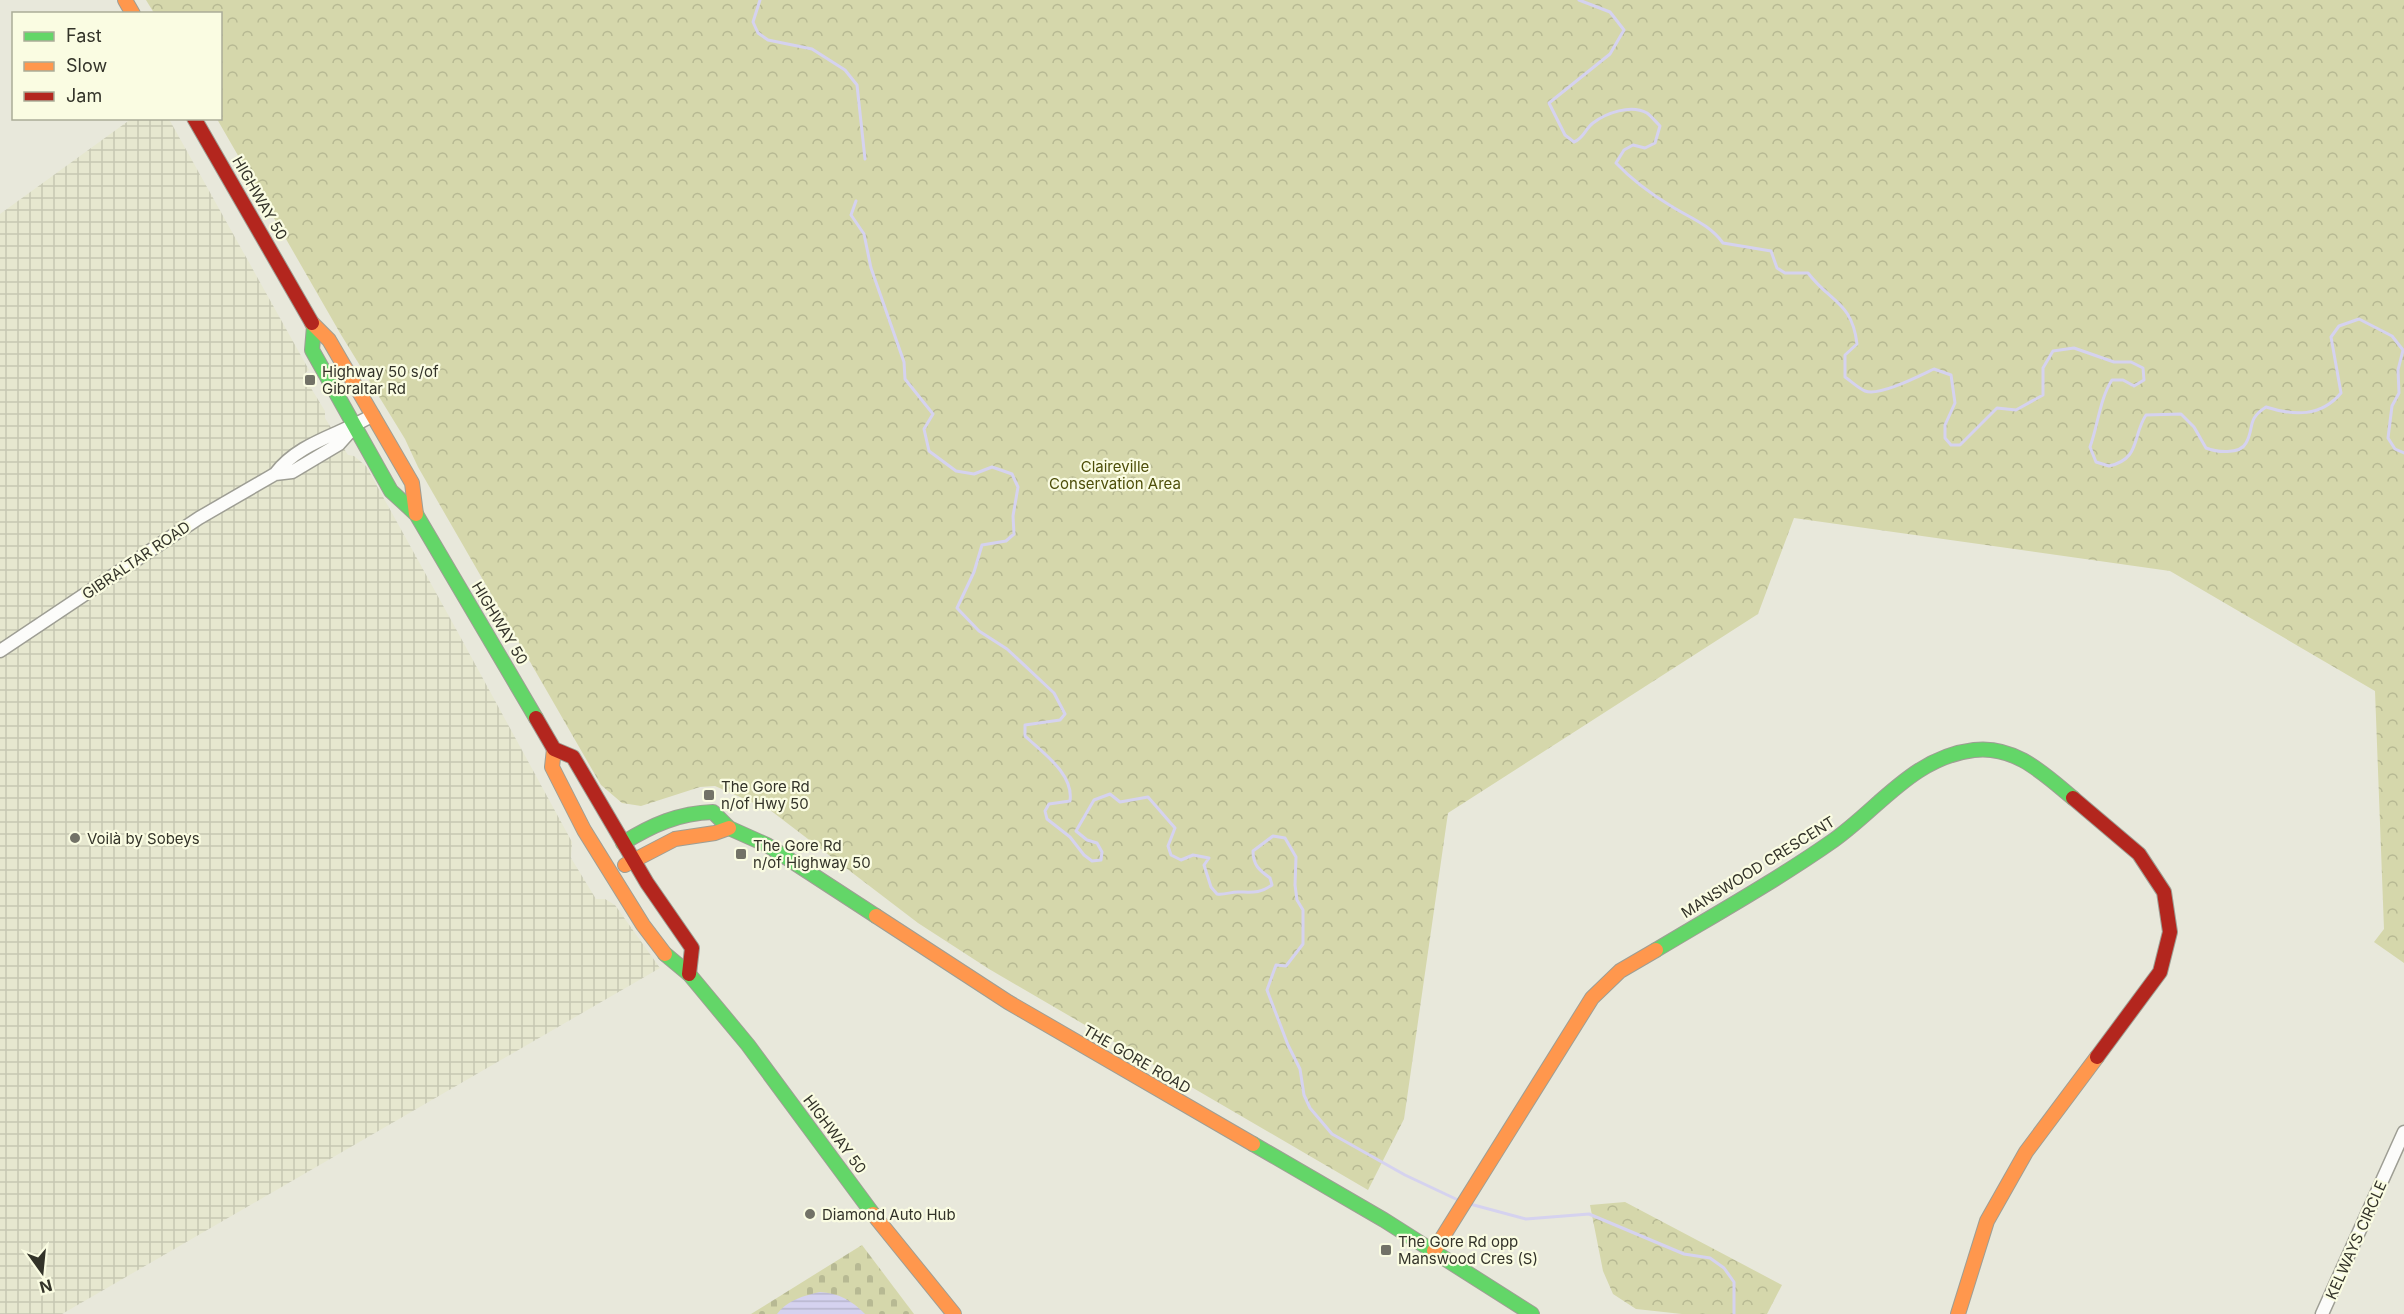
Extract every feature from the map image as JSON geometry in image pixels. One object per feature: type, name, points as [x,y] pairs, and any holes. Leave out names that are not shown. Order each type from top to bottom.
[{"type":"main road","name":"HIGHWAY 50","points":[[195,120],[314,326],[329,340],[412,483],[416,514]]},
{"type":"main road","name":"HIGHWAY 50","points":[[314,326],[312,350],[391,490],[416,514],[555,749],[573,757],[633,861],[692,948],[689,974]]},
{"type":"main road","name":"HIGHWAY 50","points":[[555,749],[552,767],[610,873],[643,925],[671,962],[689,974],[748,1045],[879,1222],[954,1314]]},
{"type":"main road","name":"MANSWOOD CRESCENT","points":[[1434,1251],[1592,998],[1620,971],[1779,877],[1836,839],[1914,772],[1944,758],[1975,750],[2008,753],[2032,764],[2139,854],[2163,892],[2170,932],[2160,972],[2026,1152],[1987,1221],[1958,1314]]},
{"type":"main road","name":"THE GORE ROAD","points":[[623,843],[656,823],[688,813],[713,812],[729,828],[767,845],[1018,1008],[1434,1251],[1532,1314]]},
{"type":"main road","points":[[610,873],[675,839],[715,833],[729,828]]},
{"type":"street","name":"GIBRALTAR ROAD","points":[[0,651],[168,538],[275,474],[291,472],[339,444],[355,426],[373,415]]},
{"type":"street","name":"KELWAYS CIRCLE","points":[[2322,1314],[2404,1132]]},
{"type":"shaded area","points":[[130,120],[170,120],[309,370],[303,375],[325,411],[325,418],[348,455],[354,456],[366,466],[572,842],[571,858],[596,899],[605,899],[615,905],[660,968],[62,1314],[0,1314],[0,214]]},
{"type":"shaded area","points":[[820,1292],[844,1298],[865,1314],[777,1314],[791,1302]]},
{"type":"green space","name":"Claireville Conservation Area","points":[[146,0],[2404,0],[2404,963],[2374,942],[2384,929],[2375,691],[2170,571],[1794,518],[1758,614],[1448,813],[1404,1119],[1368,1190],[989,969],[918,923],[770,810],[715,786],[700,787],[641,806],[622,803],[601,785],[418,467],[405,439],[340,333],[218,120],[222,120],[222,12],[153,12]]},
{"type":"green space","points":[[1625,1202],[1782,1285],[1767,1314],[1682,1314],[1636,1309],[1613,1294],[1603,1271],[1590,1205]]},
{"type":"green space","points":[[862,1245],[914,1314],[751,1314]]},
{"type":"waterway","points":[[760,0],[753,22],[758,33],[768,40],[812,49],[845,70],[857,85],[865,159]]},
{"type":"waterway","points":[[1579,0],[1610,12],[1624,30],[1610,54],[1549,103],[1565,135],[1574,142],[1593,123],[1619,111],[1634,109],[1647,113],[1660,126],[1655,143],[1645,148],[1633,145],[1624,150],[1616,163],[1642,186],[1705,226],[1723,243],[1771,251],[1777,268],[1785,273],[1808,273],[1839,304],[1850,319],[1857,344],[1845,355],[1845,377],[1860,388],[1871,392],[1880,391],[1900,385],[1934,369],[1951,375],[1955,403],[1945,425],[1945,438],[1951,445],[1960,445],[1997,408],[2016,410],[2043,395],[2043,368],[2053,351],[2074,348],[2114,362],[2131,362],[2143,368],[2144,380],[2134,386],[2123,380],[2112,380],[2108,387],[2090,447],[2096,462],[2109,466],[2126,458],[2134,446],[2146,415],[2181,414],[2194,427],[2206,448],[2216,451],[2233,451],[2243,447],[2249,437],[2253,420],[2266,407],[2287,412],[2306,412],[2325,407],[2341,393],[2331,337],[2339,326],[2359,319],[2392,336],[2403,350],[2398,370],[2399,393],[2392,406],[2388,438],[2395,449],[2404,453]]},
{"type":"waterway","points":[[856,201],[851,215],[864,234],[871,268],[904,362],[905,379],[933,414],[924,429],[929,451],[956,471],[974,474],[992,467],[1012,474],[1018,487],[1013,516],[1014,534],[1006,541],[982,545],[974,572],[957,608],[979,631],[1007,649],[1054,693],[1065,714],[1060,720],[1025,725],[1025,736],[1056,765],[1070,791],[1070,801],[1049,804],[1045,811],[1047,819],[1070,837],[1084,855],[1092,861],[1101,860],[1102,852],[1097,843],[1087,840],[1076,831],[1094,800],[1110,794],[1120,802],[1148,797],[1175,828],[1168,846],[1171,855],[1181,860],[1193,855],[1209,858],[1204,865],[1211,887],[1217,894],[1255,892],[1272,885],[1270,878],[1255,864],[1253,851],[1273,836],[1285,838],[1296,857],[1295,885],[1297,900],[1303,910],[1303,944],[1286,966],[1276,965],[1267,990],[1288,1045],[1300,1069],[1304,1095],[1310,1108],[1332,1134],[1405,1175],[1458,1200]]},
{"type":"waterway","points":[[1470,1204],[1526,1219],[1589,1214],[1684,1254],[1710,1258],[1724,1268],[1734,1282],[1734,1314]]},
{"type":"traffic: fast","points":[[314,326],[312,350],[391,491],[416,514],[536,718]]},
{"type":"traffic: fast","points":[[1656,950],[1812,855],[1851,827],[1899,785],[1933,762],[1974,750],[2003,752],[2028,763],[2073,798]]},
{"type":"traffic: fast","points":[[623,843],[666,821],[713,812],[729,828],[767,845],[876,916]]},
{"type":"traffic: fast","points":[[665,954],[689,974],[748,1045],[873,1214]]},
{"type":"traffic: fast","points":[[1253,1144],[1384,1220],[1532,1314]]},
{"type":"traffic: slow","points":[[125,0],[132,12]]},
{"type":"traffic: slow","points":[[312,323],[329,340],[412,483],[416,514]]},
{"type":"traffic: slow","points":[[554,749],[552,767],[584,830],[643,925],[665,954]]},
{"type":"traffic: slow","points":[[625,865],[675,839],[715,833],[729,828]]},
{"type":"traffic: slow","points":[[876,916],[1008,1002],[1253,1144]]},
{"type":"traffic: slow","points":[[1434,1251],[1592,998],[1620,971],[1656,950]]},
{"type":"traffic: slow","points":[[1958,1314],[1987,1221],[2026,1152],[2097,1057]]},
{"type":"traffic: slow","points":[[873,1214],[954,1314]]},
{"type":"traffic: jam","points":[[195,120],[312,323]]},
{"type":"traffic: jam","points":[[536,718],[554,749],[573,757],[647,883],[692,948],[689,974]]},
{"type":"traffic: jam","points":[[2073,798],[2139,854],[2164,892],[2170,932],[2160,972],[2097,1057]]},
{"type":"place","name":"Highway 50 s/of Gibraltar Rd","points":[[310,380]]},
{"type":"place","name":"The Gore Rd n/of Hwy 50","points":[[709,795]]},
{"type":"place","name":"Voilà by Sobeys","points":[[75,838]]},
{"type":"place","name":"The Gore Rd n/of Highway 50","points":[[741,854]]},
{"type":"place","name":"Diamond Auto Hub","points":[[810,1214]]},
{"type":"place","name":"The Gore Rd opp Manswood Cres (S)","points":[[1386,1250]]}]
